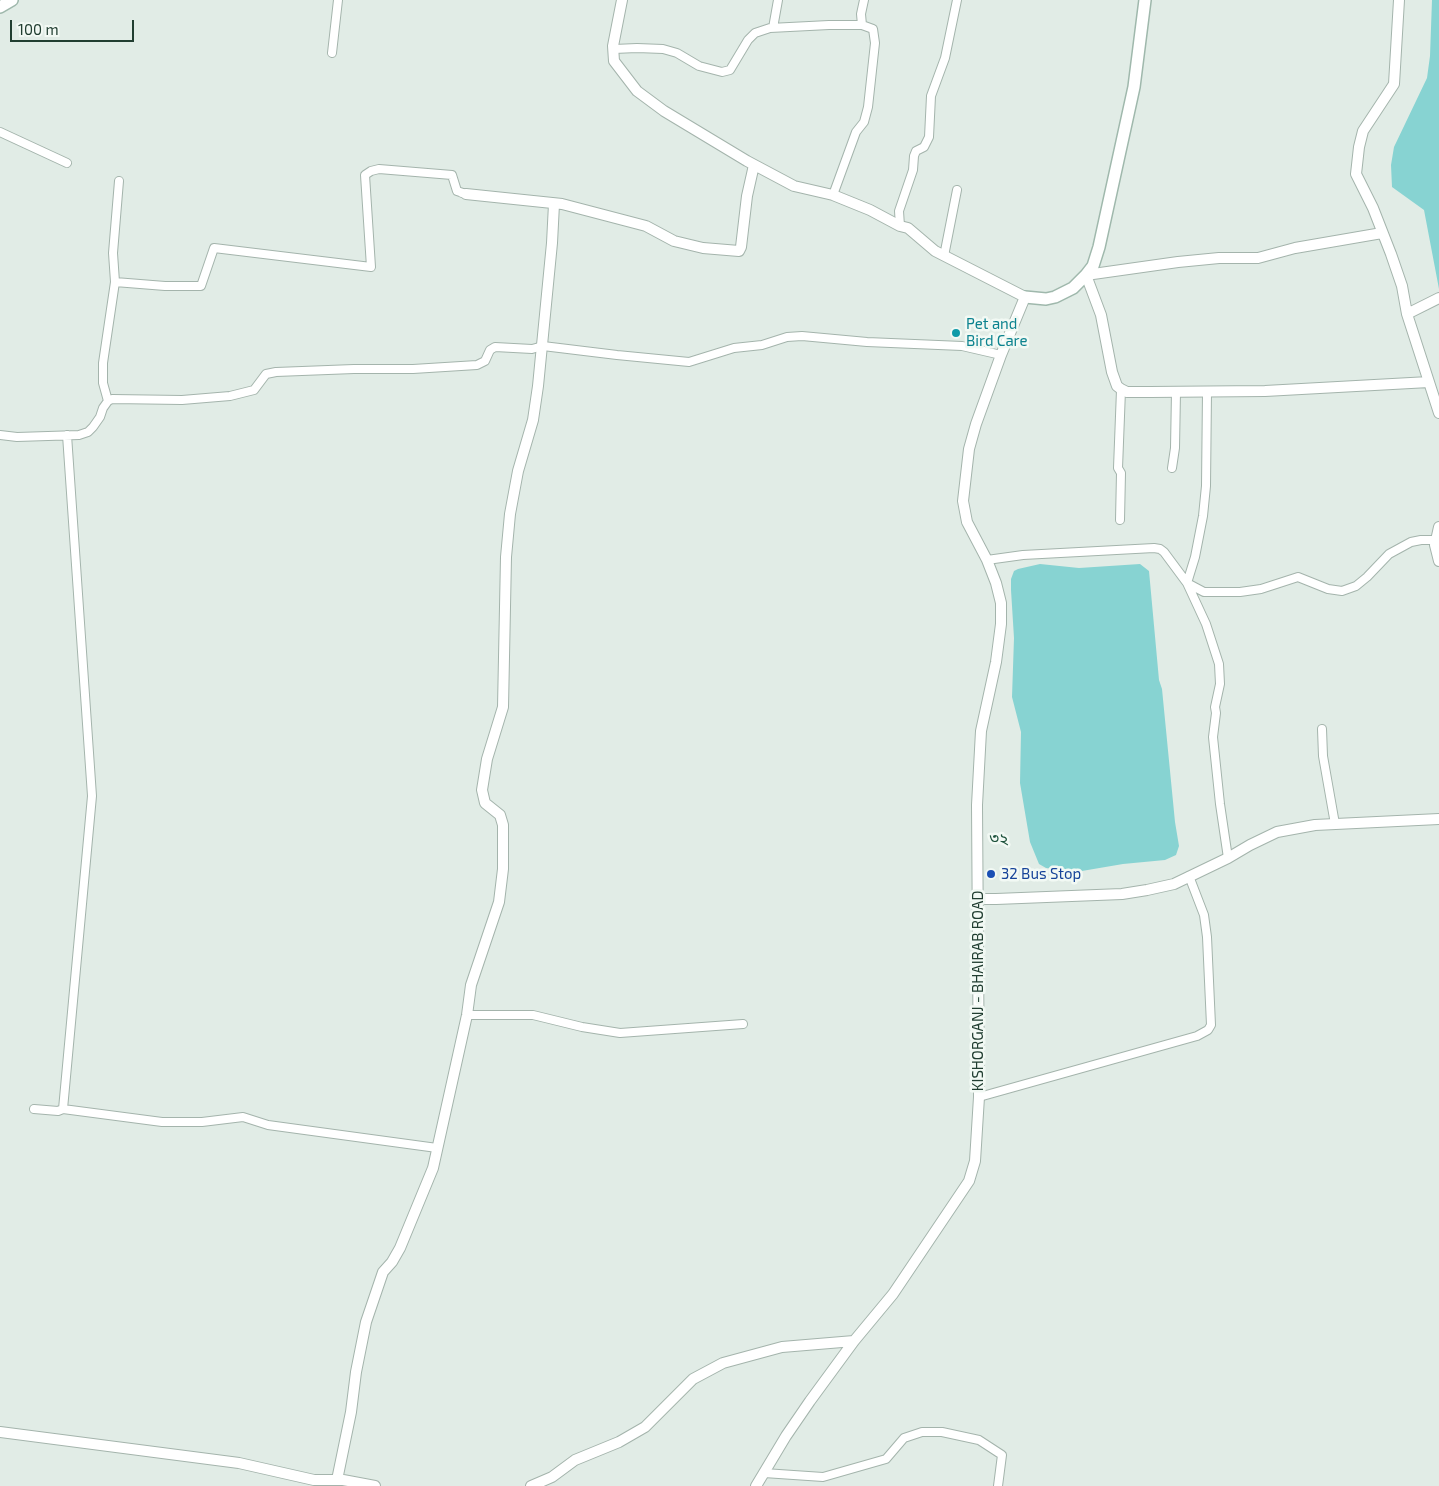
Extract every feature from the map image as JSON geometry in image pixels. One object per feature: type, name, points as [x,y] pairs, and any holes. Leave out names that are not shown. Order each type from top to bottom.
[{"type":"main road","points":[[0,7],[12,0]]},
{"type":"main road","points":[[1025,297],[1046,299],[1056,297],[1073,288],[1093,266],[1099,247],[1134,87],[1145,0]]},
{"type":"street","points":[[332,53],[338,0]]},
{"type":"street","points":[[622,0],[614,49],[614,62],[636,91],[664,111],[754,165],[794,186],[833,195],[908,228],[935,251],[1025,297]]},
{"type":"street","points":[[773,28],[778,0]]},
{"type":"street","points":[[862,25],[861,14],[864,0]]},
{"type":"street","points":[[900,226],[899,211],[912,170],[914,156],[916,151],[924,147],[929,137],[931,96],[945,58],[957,0]]},
{"type":"street","points":[[1400,0],[1394,84],[1363,131],[1356,174],[1374,208],[1402,286],[1407,314],[1439,413]]},
{"type":"street","points":[[614,49],[663,49],[677,53],[699,66],[722,72],[730,70],[748,40],[755,33],[773,28],[829,24],[862,25],[874,28],[875,36],[868,107],[864,122],[856,132],[833,195]]},
{"type":"street","points":[[0,132],[66,163]]},
{"type":"street","points":[[115,282],[165,286],[201,286],[214,248],[371,267],[365,175],[379,169],[452,175],[457,191],[464,193],[562,204],[646,226],[674,242],[703,248],[739,250],[741,247],[747,196],[754,165]]},
{"type":"street","points":[[108,401],[103,382],[103,363],[115,282],[113,253],[119,181]]},
{"type":"street","points":[[944,256],[957,190]]},
{"type":"street","points":[[337,1480],[352,1412],[356,1372],[366,1322],[383,1272],[392,1262],[400,1248],[433,1168],[471,986],[499,902],[503,868],[502,819],[497,812],[485,803],[482,790],[487,759],[503,707],[504,586],[510,514],[518,471],[533,420],[543,346],[554,204]]},
{"type":"street","points":[[1382,233],[1295,248],[1258,258],[1219,258],[1178,262],[1086,275],[1101,315],[1112,372],[1117,386],[1127,392],[1303,390],[1430,382]]},
{"type":"street","name":"KISHORGANJ - BHAIRAB ROAD","points":[[756,1486],[810,1400],[854,1341],[893,1294],[969,1181],[975,1160],[979,1097],[977,805],[981,730],[1002,624],[1001,602],[996,583],[987,560],[967,522],[963,501],[969,449],[976,424],[1001,355],[1025,297]]},
{"type":"street","points":[[1407,314],[1439,298]]},
{"type":"street","points":[[0,436],[79,435],[88,432],[100,417],[108,401],[119,399],[196,400],[230,396],[254,390],[269,372],[413,369],[477,365],[485,361],[493,347],[532,348],[543,346],[685,362],[734,348],[762,345],[787,337],[802,336],[867,342],[962,346],[1001,355]]},
{"type":"street","points":[[1120,520],[1121,473],[1118,468],[1121,390]]},
{"type":"street","points":[[1172,468],[1175,448],[1176,392]]},
{"type":"street","points":[[1187,583],[1195,557],[1203,516],[1206,486],[1207,392]]},
{"type":"street","points":[[64,1109],[92,796],[66,435]]},
{"type":"street","points":[[1439,527],[1435,545],[1439,561]]},
{"type":"street","points":[[1187,583],[1204,592],[1240,592],[1269,588],[1298,577],[1328,589],[1342,591],[1356,586],[1389,554],[1411,542],[1436,540]]},
{"type":"street","points":[[987,560],[1023,555],[1154,548],[1164,552],[1187,583],[1206,624],[1219,664],[1220,684],[1215,707],[1213,736],[1228,858]]},
{"type":"street","points":[[1322,729],[1323,756],[1335,824]]},
{"type":"street","points":[[978,899],[1122,894],[1174,884],[1277,832],[1315,825],[1439,819]]},
{"type":"street","points":[[979,1097],[1197,1036],[1208,1030],[1211,1025],[1207,937],[1204,915],[1189,876]]},
{"type":"street","points":[[466,1014],[533,1015],[582,1027],[620,1033],[743,1024]]},
{"type":"street","points":[[34,1109],[58,1111],[64,1109],[162,1122],[202,1122],[243,1116],[268,1125],[437,1148]]},
{"type":"street","points":[[531,1486],[552,1477],[575,1460],[619,1442],[644,1427],[693,1379],[723,1362],[782,1347],[854,1341]]},
{"type":"street","points":[[0,1432],[239,1463],[314,1480],[337,1480],[375,1486]]},
{"type":"street","points":[[764,1473],[823,1477],[886,1459],[904,1438],[922,1432],[942,1432],[980,1440],[1002,1455],[998,1486]]},
{"type":"water","points":[[1432,0],[1439,0],[1439,289],[1424,210],[1392,187],[1391,165],[1394,147],[1427,78],[1430,56]]},
{"type":"water","points":[[1040,564],[1079,568],[1140,564],[1149,571],[1159,680],[1162,689],[1179,846],[1176,855],[1165,860],[1123,864],[1076,872],[1046,868],[1039,864],[1030,842],[1020,783],[1021,732],[1012,697],[1014,638],[1011,579],[1014,571]]},
{"type":"place","name":"Pet and Bird Care","points":[[956,333]]},
{"type":"place","name":"32 Bus Stop","points":[[991,874]]},
{"type":"district","name":"৩২","points":[[999,839]]}]
